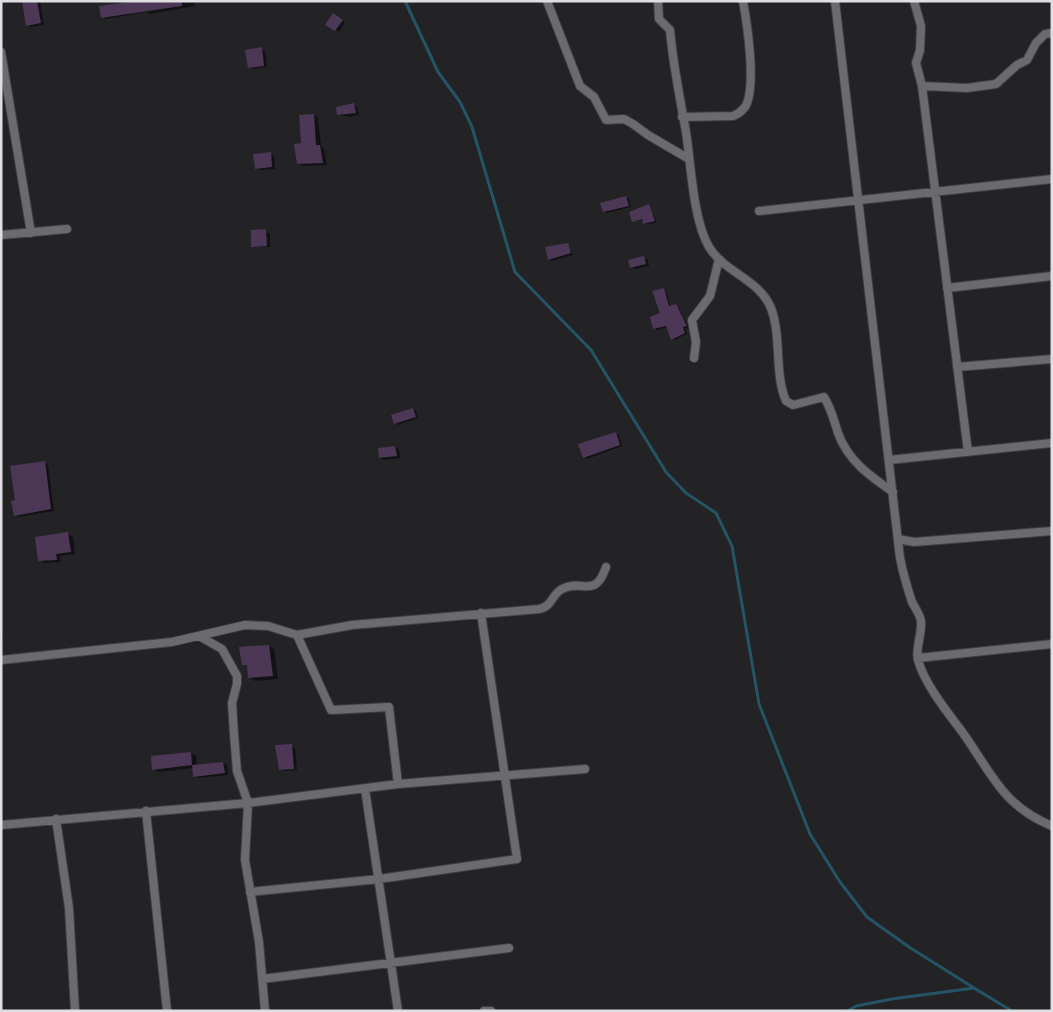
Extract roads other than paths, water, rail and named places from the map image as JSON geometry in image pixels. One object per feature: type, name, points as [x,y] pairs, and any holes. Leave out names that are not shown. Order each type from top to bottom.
[{"type":"street","points":[[547,1],[552,9],[568,58],[580,86],[594,97],[605,118],[624,119],[690,159]]},
{"type":"street","points":[[658,1],[659,19],[670,30],[682,117],[702,232],[710,248],[720,259],[756,286],[770,308],[776,324],[782,387],[786,401],[793,405],[824,397],[832,411],[844,447],[852,459],[865,473],[893,492]]},
{"type":"street","points":[[682,117],[733,116],[738,114],[746,104],[751,50],[743,1]]},
{"type":"street","points":[[835,1],[898,539],[906,583],[922,621],[918,658],[929,684],[943,703],[946,712],[958,726],[994,783],[1018,806],[1052,826]]},
{"type":"street","points":[[914,1],[920,26],[920,50],[916,63],[922,86],[968,452]]},
{"type":"street","points":[[922,86],[967,88],[996,84],[1017,65],[1028,60],[1036,44],[1045,34],[1052,33]]},
{"type":"street","points":[[1,52],[31,233]]},
{"type":"street","points":[[759,212],[1052,179]]},
{"type":"street","points":[[1,235],[67,229]]},
{"type":"street","points":[[694,358],[696,342],[692,320],[710,296],[720,259]]},
{"type":"street","points":[[947,288],[1052,276]]},
{"type":"street","points":[[957,367],[1052,359]]},
{"type":"street","points":[[889,460],[1052,443]]},
{"type":"street","points":[[898,539],[914,542],[1052,531]]},
{"type":"street","points":[[1,660],[85,653],[172,642],[245,625],[268,626],[297,635],[352,625],[544,608],[558,591],[565,588],[597,584],[602,580],[606,566]]},
{"type":"street","points":[[250,892],[379,879],[517,859],[481,613]]},
{"type":"street","points":[[297,635],[331,710],[389,707],[398,784]]},
{"type":"street","points":[[199,636],[222,649],[237,676],[232,703],[237,771],[248,803],[245,860],[265,1011]]},
{"type":"street","points":[[918,658],[1052,644]]},
{"type":"street","points":[[1,825],[248,803],[398,784],[585,769]]},
{"type":"street","points":[[365,789],[398,1011]]},
{"type":"street","points":[[146,811],[167,1011]]},
{"type":"street","points":[[56,820],[68,908],[76,1011]]},
{"type":"street","points":[[262,979],[509,948]]},
{"type":"street","points":[[484,1011],[491,1011]]},
{"type":"waterway","points":[[405,1],[438,72],[460,102],[472,127],[515,272],[591,350],[666,472],[686,493],[716,513],[732,546],[759,704],[810,834],[840,882],[867,917],[909,947],[974,988]]},
{"type":"waterway","points":[[848,1011],[856,1006],[892,999],[974,988],[1012,1011]]}]
